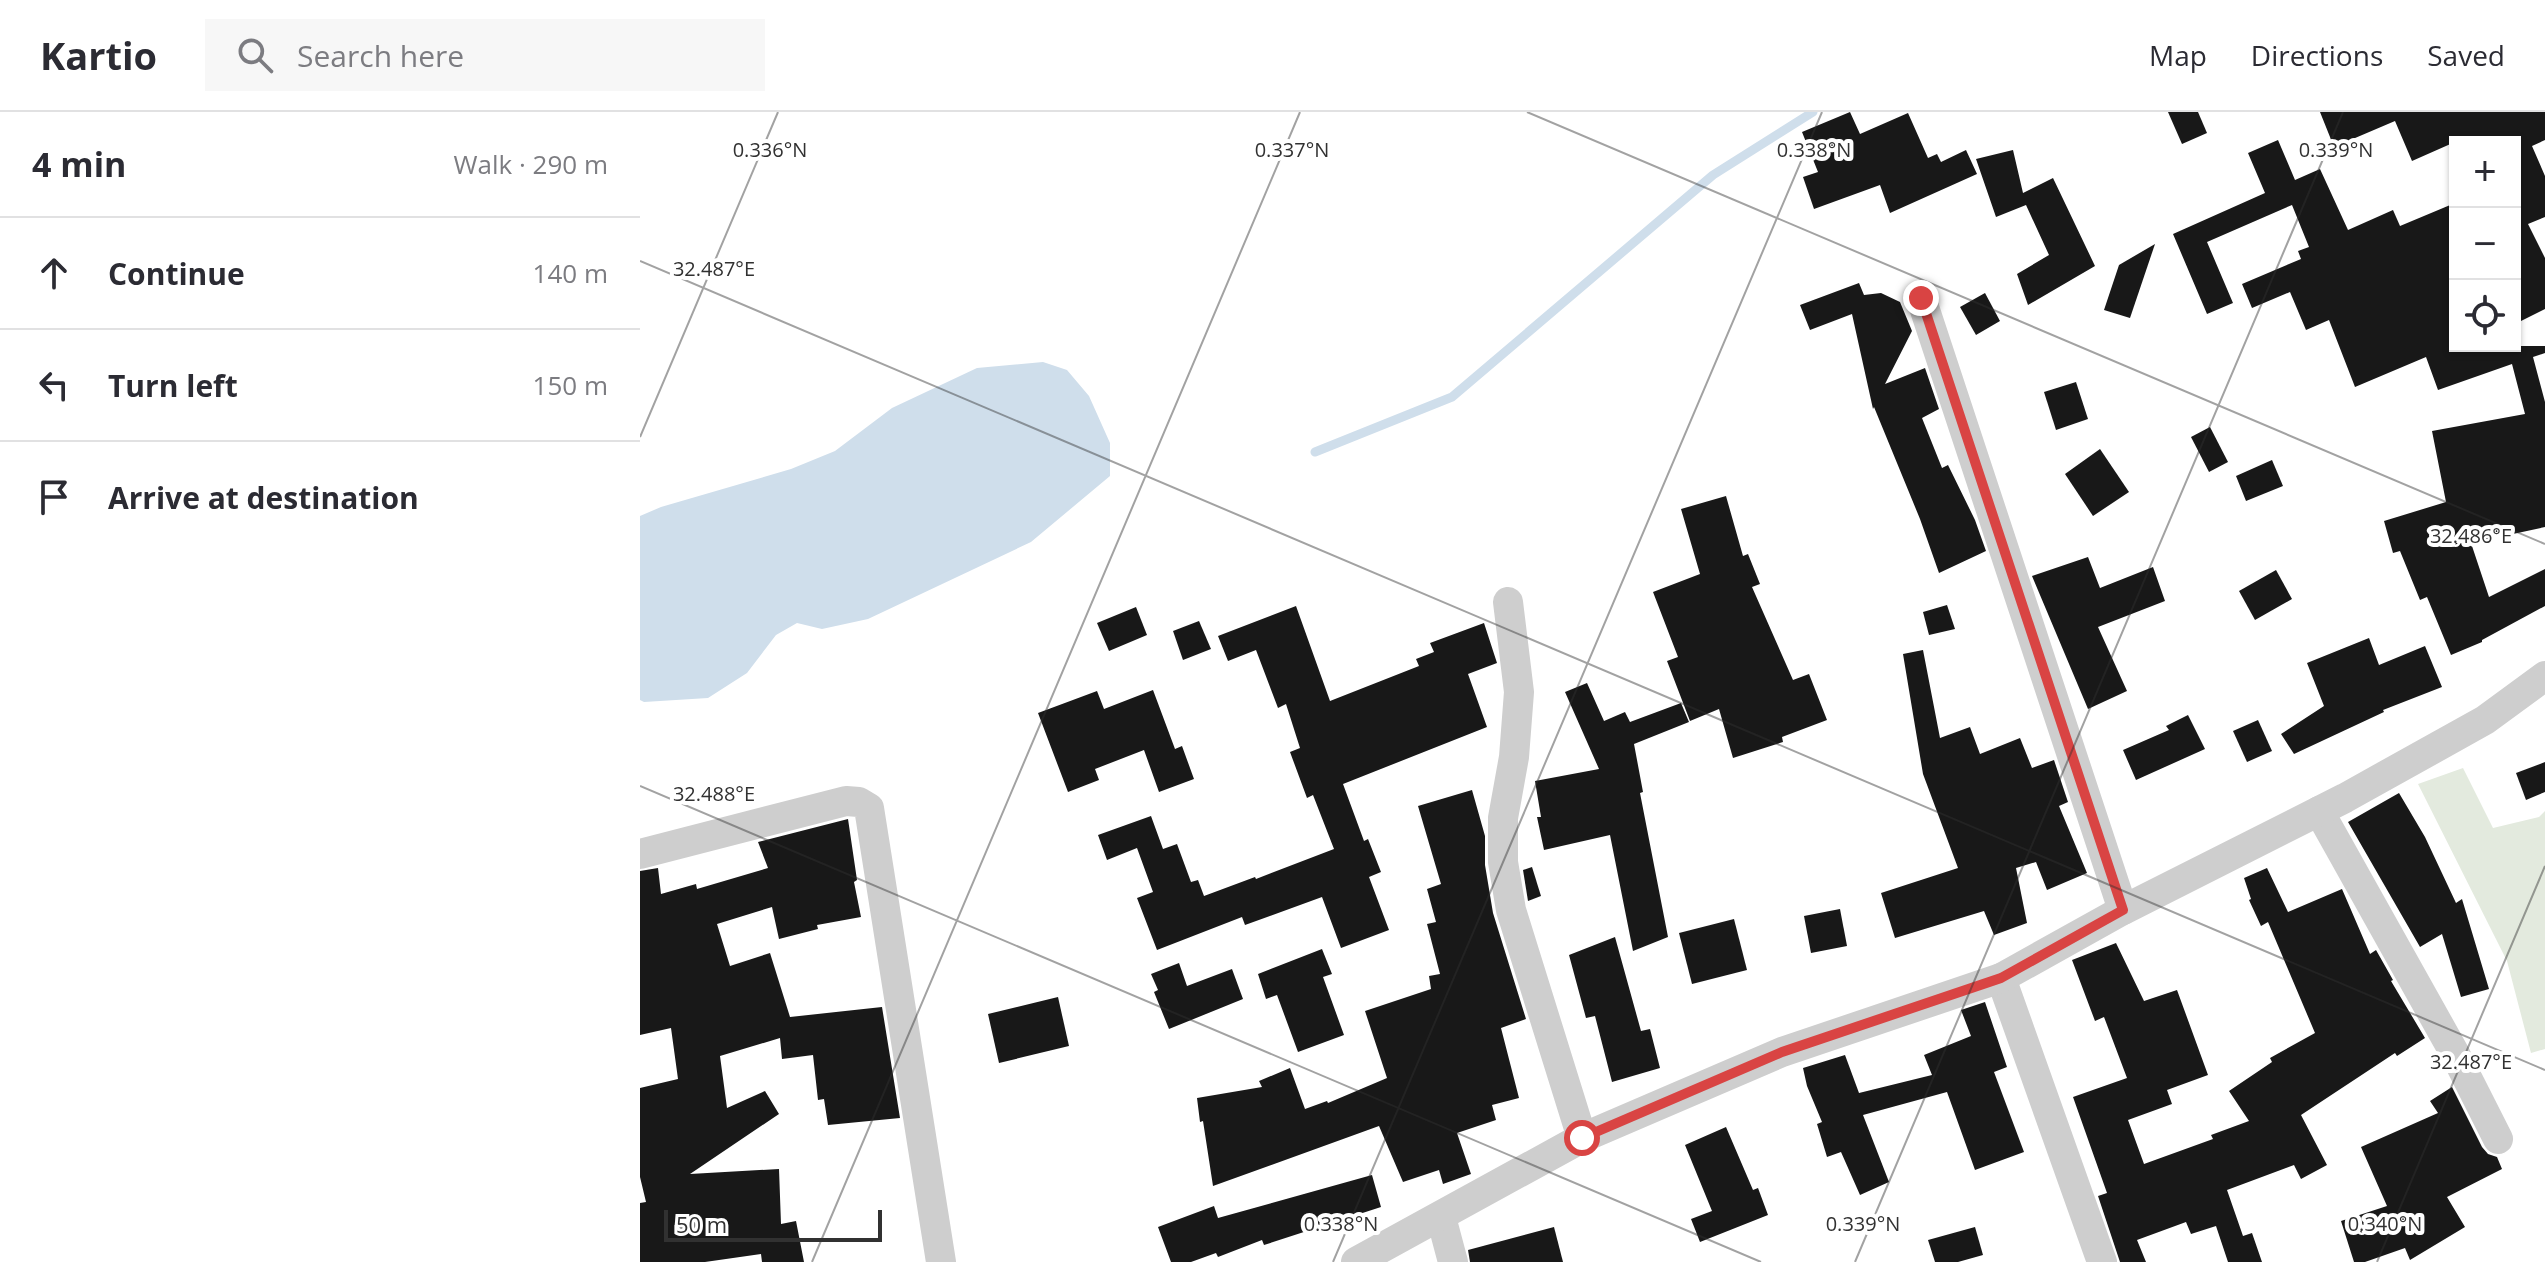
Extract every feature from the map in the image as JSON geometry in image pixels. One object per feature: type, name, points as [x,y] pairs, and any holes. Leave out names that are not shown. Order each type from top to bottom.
[{"type":"street","points":[[1921,298],[2123,910]]},
{"type":"street","points":[[1508,602],[1519,692],[1514,757],[1503,818],[1503,862],[1511,910],[1582,1138]]},
{"type":"street","points":[[1356,1262],[1582,1138],[1782,1052],[2001,978],[2123,910],[2319,811],[2485,720],[2545,676]]},
{"type":"street","points":[[640,854],[846,801],[859,802],[869,808],[941,1262]]},
{"type":"street","points":[[2319,811],[2455,1054],[2498,1139]]},
{"type":"street","points":[[2001,978],[2102,1262]]},
{"type":"street","points":[[1441,1217],[1453,1262]]},
{"type":"shaded area","points":[[2463,768],[2493,828],[2539,817],[2545,811],[2545,1049],[2531,1053],[2507,961],[2418,784]]},
{"type":"water","points":[[1043,362],[1067,370],[1089,396],[1110,443],[1110,476],[1031,542],[868,619],[822,629],[797,623],[776,635],[747,673],[708,698],[640,700],[640,516],[791,469],[835,451],[892,408],[977,368]]},
{"type":"building","points":[[1850,112],[1860,134],[1908,113],[1928,158],[1937,154],[1941,162],[1966,150],[1977,174],[1890,213],[1880,185],[1814,209],[1803,177],[1818,172],[1802,132]]},
{"type":"building","points":[[2168,112],[2198,112],[2207,133],[2182,144]]},
{"type":"building","points":[[2320,112],[2545,112],[2545,140],[2532,146],[2545,176],[2545,217],[2528,224],[2545,258],[2545,309],[2521,321],[2521,136],[2449,136],[2449,145],[2412,161],[2395,121],[2334,147]]},
{"type":"building","points":[[2278,140],[2295,180],[2320,169],[2348,230],[2393,210],[2400,226],[2449,206],[2449,352],[2521,352],[2521,346],[2545,346],[2545,353],[2533,357],[2545,402],[2545,527],[2471,543],[2489,597],[2545,569],[2545,606],[2482,642],[2451,655],[2427,597],[2420,600],[2400,551],[2393,553],[2384,521],[2446,502],[2432,431],[2525,414],[2512,364],[2438,390],[2426,357],[2355,387],[2329,320],[2306,330],[2290,292],[2252,308],[2242,284],[2301,259],[2298,251],[2309,247],[2292,205],[2207,242],[2233,303],[2207,314],[2173,234],[2265,193],[2248,153]]},
{"type":"building","points":[[2013,150],[2023,193],[2053,178],[2095,266],[2028,305],[2017,274],[2049,255],[2026,205],[1996,217],[1976,159]]},
{"type":"building","points":[[2155,244],[2130,318],[2104,310],[2119,265]]},
{"type":"building","points":[[1859,283],[1864,295],[1881,293],[1900,302],[1912,331],[1885,384],[1925,368],[1939,409],[1922,418],[1942,468],[1948,465],[1975,520],[1986,551],[1939,573],[1920,519],[1873,409],[1852,314],[1810,330],[1800,305]]},
{"type":"building","points":[[1985,293],[2000,321],[1976,335],[1960,307]]},
{"type":"building","points":[[2076,382],[2088,419],[2056,430],[2044,392]]},
{"type":"building","points":[[2210,427],[2228,462],[2209,472],[2191,437]]},
{"type":"building","points":[[2100,449],[2129,492],[2093,516],[2065,474]]},
{"type":"building","points":[[2272,460],[2283,486],[2246,501],[2236,476]]},
{"type":"building","points":[[1726,496],[1743,556],[1748,554],[1760,584],[1752,587],[1793,680],[1809,674],[1827,720],[1782,737],[1783,742],[1733,758],[1719,709],[1690,721],[1667,661],[1678,657],[1653,592],[1700,574],[1681,509]]},
{"type":"building","points":[[2088,557],[2100,588],[2153,567],[2165,601],[2098,627],[2127,691],[2088,709],[2032,576]]},
{"type":"building","points":[[2276,570],[2292,599],[2255,620],[2239,591]]},
{"type":"building","points":[[1947,605],[1955,629],[1929,635],[1923,612]]},
{"type":"building","points":[[1296,606],[1330,701],[1419,666],[1416,659],[1434,652],[1430,643],[1484,623],[1497,663],[1468,674],[1487,727],[1343,784],[1364,841],[1368,839],[1381,872],[1369,877],[1389,930],[1341,948],[1322,897],[1245,925],[1242,917],[1157,950],[1137,898],[1153,892],[1137,848],[1107,860],[1098,835],[1151,816],[1163,849],[1177,844],[1191,882],[1198,880],[1204,896],[1334,849],[1313,795],[1307,798],[1290,752],[1300,748],[1286,704],[1278,708],[1256,650],[1228,661],[1218,636]]},
{"type":"building","points":[[1136,607],[1147,635],[1109,651],[1097,623]]},
{"type":"building","points":[[1199,621],[1211,649],[1183,660],[1173,631]]},
{"type":"building","points":[[2369,638],[2379,665],[2425,646],[2442,687],[2383,710],[2294,754],[2281,734],[2324,706],[2307,663]]},
{"type":"building","points":[[1923,650],[1940,738],[1970,727],[1980,754],[2020,738],[2032,768],[2054,760],[2068,802],[2059,806],[2087,873],[2047,890],[2036,862],[2016,868],[2027,923],[1994,935],[1984,911],[1895,938],[1881,893],[1958,868],[1923,774],[1903,654]]},
{"type":"building","points":[[1587,683],[1604,721],[1625,712],[1630,722],[1681,703],[1689,722],[1634,744],[1643,792],[1640,793],[1668,937],[1633,951],[1610,835],[1544,850],[1537,817],[1541,817],[1535,781],[1599,769],[1565,692]]},
{"type":"building","points":[[1153,690],[1175,749],[1182,746],[1194,779],[1159,792],[1144,750],[1095,769],[1099,780],[1068,792],[1038,713],[1097,691],[1104,709]]},
{"type":"building","points":[[2188,715],[2205,749],[2136,780],[2123,750],[2169,730],[2166,726]]},
{"type":"building","points":[[2258,720],[2272,751],[2247,762],[2233,731]]},
{"type":"building","points":[[2545,762],[2545,792],[2526,800],[2516,773]]},
{"type":"building","points":[[1472,790],[1485,836],[1485,865],[1493,913],[1526,1019],[1501,1028],[1519,1098],[1492,1105],[1496,1120],[1457,1133],[1471,1174],[1443,1184],[1439,1170],[1403,1182],[1379,1126],[1213,1186],[1197,1098],[1262,1087],[1259,1081],[1290,1068],[1305,1109],[1328,1103],[1387,1078],[1365,1011],[1431,989],[1429,976],[1440,974],[1427,924],[1436,922],[1427,889],[1441,884],[1418,806]]},
{"type":"building","points":[[2399,793],[2425,837],[2456,903],[2462,899],[2489,989],[2461,997],[2442,934],[2420,947],[2348,822]]},
{"type":"building","points":[[848,819],[861,917],[817,925],[818,929],[779,939],[772,907],[717,924],[730,966],[770,953],[790,1017],[882,1007],[900,1118],[828,1125],[824,1099],[818,1100],[813,1055],[782,1059],[780,1038],[720,1056],[727,1108],[765,1091],[779,1114],[690,1174],[779,1169],[781,1224],[796,1221],[804,1262],[762,1262],[761,1254],[705,1262],[640,1262],[640,1203],[646,1202],[640,1177],[640,1088],[678,1079],[671,1028],[640,1035],[640,871],[658,868],[661,894],[696,884],[697,889],[768,868],[758,842]]},
{"type":"building","points":[[1532,867],[1541,896],[1528,901],[1523,870]]},
{"type":"building","points":[[2267,868],[2288,912],[2342,889],[2370,954],[2376,950],[2425,1038],[2397,1056],[2395,1053],[2301,1115],[2327,1165],[2301,1179],[2294,1165],[2227,1190],[2243,1236],[2252,1233],[2262,1262],[2228,1262],[2216,1226],[2191,1234],[2186,1222],[2137,1240],[2146,1262],[2120,1262],[2098,1196],[2107,1193],[2073,1097],[2127,1078],[2104,1017],[2095,1021],[2072,960],[2116,943],[2144,1001],[2177,990],[2208,1075],[2167,1090],[2172,1104],[2128,1120],[2144,1164],[2213,1139],[2211,1135],[2249,1121],[2229,1091],[2272,1062],[2270,1058],[2315,1033],[2268,922],[2261,926],[2249,900],[2244,878]]},
{"type":"building","points":[[1840,909],[1847,946],[1811,953],[1804,916]]},
{"type":"building","points":[[1734,919],[1747,970],[1692,984],[1679,933]]},
{"type":"building","points":[[1615,937],[1641,1031],[1650,1029],[1660,1068],[1612,1082],[1595,1016],[1586,1018],[1569,955]]},
{"type":"building","points":[[1322,949],[1332,974],[1323,977],[1344,1035],[1298,1052],[1277,995],[1266,999],[1258,974]]},
{"type":"building","points":[[1179,963],[1187,986],[1232,969],[1243,999],[1169,1029],[1154,992],[1158,990],[1151,974]]},
{"type":"building","points":[[1058,997],[1069,1046],[999,1063],[988,1014]]},
{"type":"building","points":[[1985,1002],[2007,1067],[1994,1072],[2024,1152],[1975,1170],[1947,1092],[1863,1115],[1889,1182],[1860,1195],[1841,1152],[1827,1157],[1817,1124],[1822,1122],[1803,1068],[1845,1055],[1859,1093],[1932,1075],[1924,1055],[1971,1036],[1961,1010]]},
{"type":"building","points":[[2452,1087],[2482,1147],[2488,1154],[2497,1157],[2502,1169],[2447,1197],[2465,1227],[2410,1260],[2405,1248],[2365,1262],[2354,1262],[2341,1221],[2387,1206],[2361,1147],[2438,1113],[2430,1101]]},
{"type":"building","points":[[1726,1127],[1753,1190],[1758,1188],[1768,1215],[1700,1242],[1691,1219],[1712,1211],[1685,1145]]},
{"type":"building","points":[[1372,1175],[1381,1207],[1264,1245],[1262,1240],[1218,1257],[1216,1253],[1191,1262],[1171,1262],[1158,1227],[1214,1206],[1218,1218]]},
{"type":"building","points":[[1554,1227],[1563,1262],[1470,1262],[1468,1250]]},
{"type":"building","points":[[1975,1227],[1983,1255],[1958,1262],[1935,1262],[1928,1240]]},
{"type":"waterway","points":[[1315,452],[1452,397],[1713,175],[1813,112]]},
{"type":"route","points":[[1582,1138],[1782,1052],[2001,978],[2123,910],[1921,298]]}]
